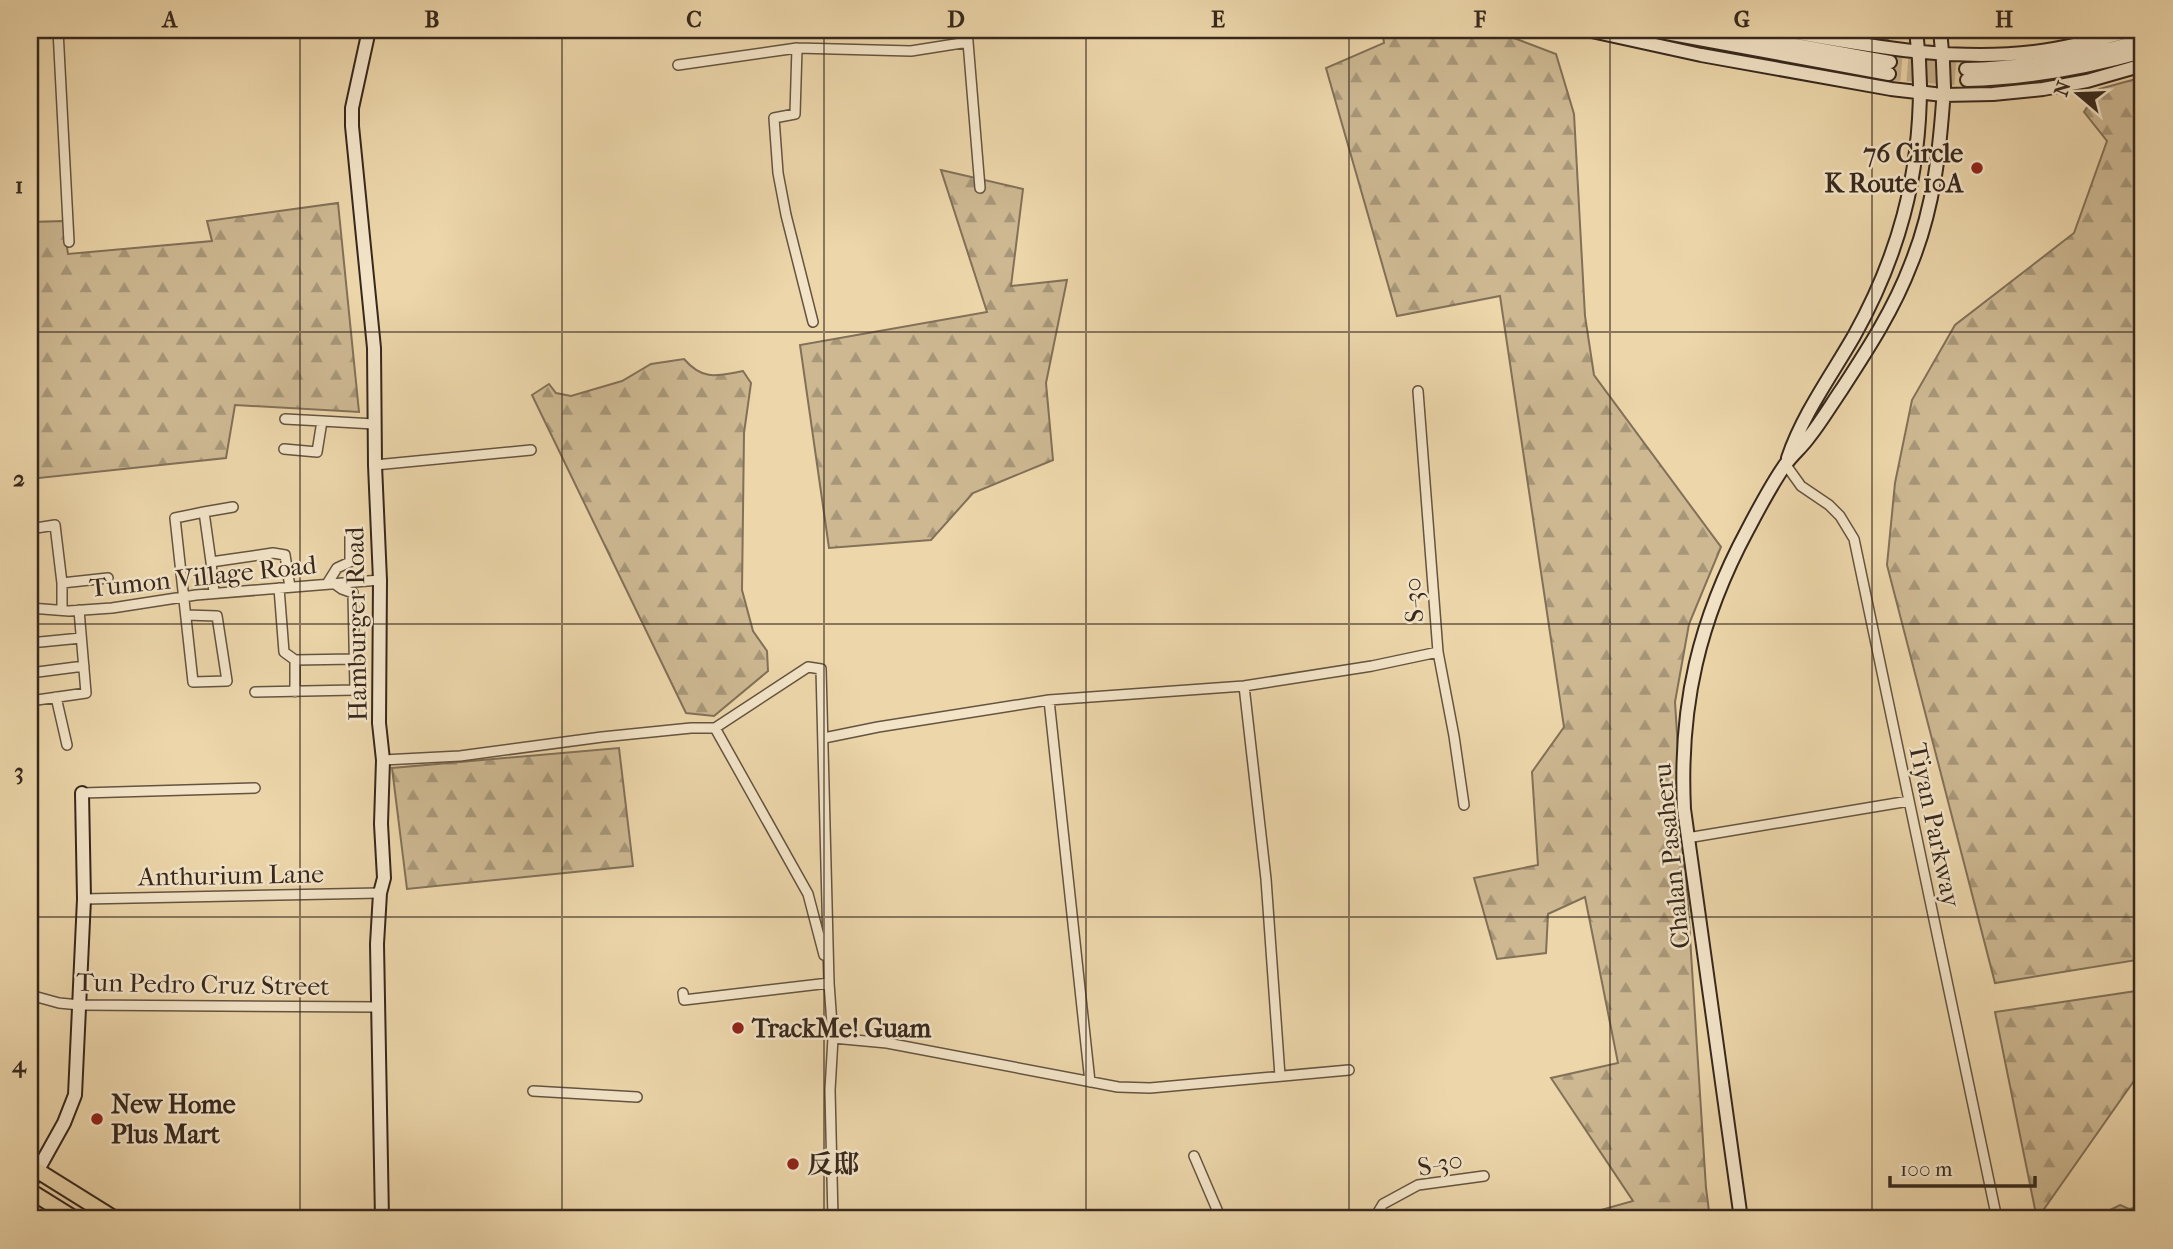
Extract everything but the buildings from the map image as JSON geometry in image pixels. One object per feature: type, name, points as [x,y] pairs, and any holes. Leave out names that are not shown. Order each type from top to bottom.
[{"type":"main road","name":"Hamburger Road","points":[[369,30],[352,108],[352,127],[374,348],[380,580],[379,723],[383,760],[381,824],[384,878],[380,893],[377,944],[382,1219]]},
{"type":"main road","points":[[1587,30],[1701,55],[1943,91],[1993,94],[2043,89],[2087,81],[2143,65]]},
{"type":"main road","points":[[1650,30],[1890,68],[1713,30]]},
{"type":"main road","points":[[1780,30],[1943,59],[2015,54],[2080,44],[2133,30]]},
{"type":"main road","name":"Chalan Pasaheru","points":[[1786,465],[1800,428],[1868,310],[1891,260],[1903,221],[1916,152],[1920,89],[1916,30]]},
{"type":"main road","name":"Chalan Pasaheru","points":[[1741,1219],[1684,809],[1683,752],[1688,695],[1694,664],[1725,573],[1786,465],[1811,435],[1870,346],[1898,295],[1920,241],[1934,185],[1943,91],[1940,30]]},
{"type":"main road","points":[[2143,40],[2037,65],[1967,74],[2039,76],[2143,52]]},
{"type":"main road","points":[[82,793],[84,899],[75,1095],[64,1123],[32,1174],[115,1219]]},
{"type":"main road","points":[[30,1191],[75,1219]]},
{"type":"street","points":[[58,30],[69,242]]},
{"type":"street","points":[[967,30],[980,188]]},
{"type":"street","points":[[2077,30],[2080,44]]},
{"type":"street","points":[[678,65],[797,48],[911,51],[968,42]]},
{"type":"street","points":[[797,48],[795,114],[774,118],[778,173],[786,215],[813,322]]},
{"type":"street","name":"S-30","points":[[1418,391],[1438,652],[1464,805]]},
{"type":"street","points":[[285,419],[374,424]]},
{"type":"street","points":[[284,449],[317,452],[322,421]]},
{"type":"street","points":[[375,464],[531,450]]},
{"type":"street","name":"Tiyan Parkway","points":[[1786,465],[1801,486],[1840,516],[1854,539],[1997,1219]]},
{"type":"street","points":[[186,615],[217,616],[227,681],[193,682],[175,518],[233,507]]},
{"type":"street","points":[[204,512],[214,593]]},
{"type":"street","points":[[30,529],[55,525],[62,583],[62,610]]},
{"type":"street","points":[[255,692],[355,690],[353,593],[331,584],[337,568],[350,562],[350,534]]},
{"type":"street","points":[[211,562],[273,554],[285,555],[290,587]]},
{"type":"street","points":[[62,583],[108,578]]},
{"type":"street","name":"Tumon Village Road","points":[[30,607],[62,610],[112,608],[214,593],[380,580]]},
{"type":"street","points":[[279,588],[284,652],[295,660],[355,659]]},
{"type":"street","points":[[30,701],[86,693],[79,610]]},
{"type":"street","points":[[30,643],[81,638]]},
{"type":"street","points":[[824,738],[1049,700],[1244,686],[1372,666],[1438,652]]},
{"type":"street","points":[[295,660],[295,692]]},
{"type":"street","points":[[30,673],[84,666]]},
{"type":"street","points":[[383,760],[460,756],[601,737],[715,728],[808,667],[821,669],[829,983],[833,1038],[830,1135],[833,1219]]},
{"type":"street","points":[[1244,686],[1266,879],[1280,1076]]},
{"type":"street","points":[[56,697],[67,745]]},
{"type":"street","points":[[1049,700],[1090,1082]]},
{"type":"street","points":[[715,728],[808,894],[821,938],[829,983]]},
{"type":"street","points":[[82,793],[255,788]]},
{"type":"street","points":[[1687,838],[1909,801]]},
{"type":"street","name":"Anthurium Lane","points":[[84,899],[380,893]]},
{"type":"street","points":[[683,993],[684,1000],[829,983]]},
{"type":"street","name":"Tun Pedro Cruz Street","points":[[30,995],[58,1003],[80,1005],[377,1007]]},
{"type":"street","points":[[833,1038],[887,1042],[1118,1087],[1150,1088],[1349,1070]]},
{"type":"street","points":[[533,1091],[638,1097]]},
{"type":"street","points":[[1194,1156],[1221,1219]]},
{"type":"street","name":"S-30","points":[[1374,1219],[1383,1204],[1418,1185],[1483,1176]]},
{"type":"green space","points":[[1382,30],[1493,30],[1556,54],[1574,114],[1585,316],[1594,375],[1721,547],[1689,624],[1675,702],[1710,1219],[1569,1219],[1633,1201],[1551,1078],[1618,1063],[1585,897],[1548,914],[1546,953],[1497,959],[1474,878],[1538,865],[1532,772],[1564,727],[1500,296],[1397,316],[1326,68],[1384,43]]},
{"type":"green space","points":[[1831,30],[1903,30],[1886,40]]},
{"type":"green space","points":[[2143,77],[2143,959],[1995,983],[1887,565],[1895,483],[1912,400],[1955,325],[2074,233],[2107,141],[2084,112],[2099,89]]},
{"type":"green space","points":[[941,170],[1023,189],[1011,286],[1067,280],[1046,383],[1053,460],[973,493],[931,540],[829,548],[800,345],[987,312]]},
{"type":"green space","points":[[338,203],[359,412],[235,405],[226,458],[30,479],[30,222],[63,221],[68,254],[212,241],[207,221]]},
{"type":"green space","points":[[684,359],[704,374],[743,371],[751,383],[744,433],[742,590],[753,631],[767,651],[768,671],[714,716],[686,713],[532,395],[549,384],[556,393],[571,396],[622,381],[651,364]]},
{"type":"green space","points":[[619,748],[633,866],[407,889],[392,768]]},
{"type":"green space","points":[[2143,990],[2143,1068],[2037,1219],[1995,1012]]},
{"type":"green space","points":[[2120,1205],[2129,1209],[2143,1206],[2143,1219],[2107,1219],[2108,1211]]},
{"type":"tunnel","points":[[1890,62],[1966,69]]},
{"type":"tunnel","points":[[1889,74],[1967,80]]},
{"type":"place","name":"76 Circle K Route 10A","points":[[1977,168]]},
{"type":"place","name":"TrackMe! Guam","points":[[738,1028]]},
{"type":"place","name":"New Home Plus Mart","points":[[97,1119]]},
{"type":"place","name":"反邸","points":[[793,1164]]}]
